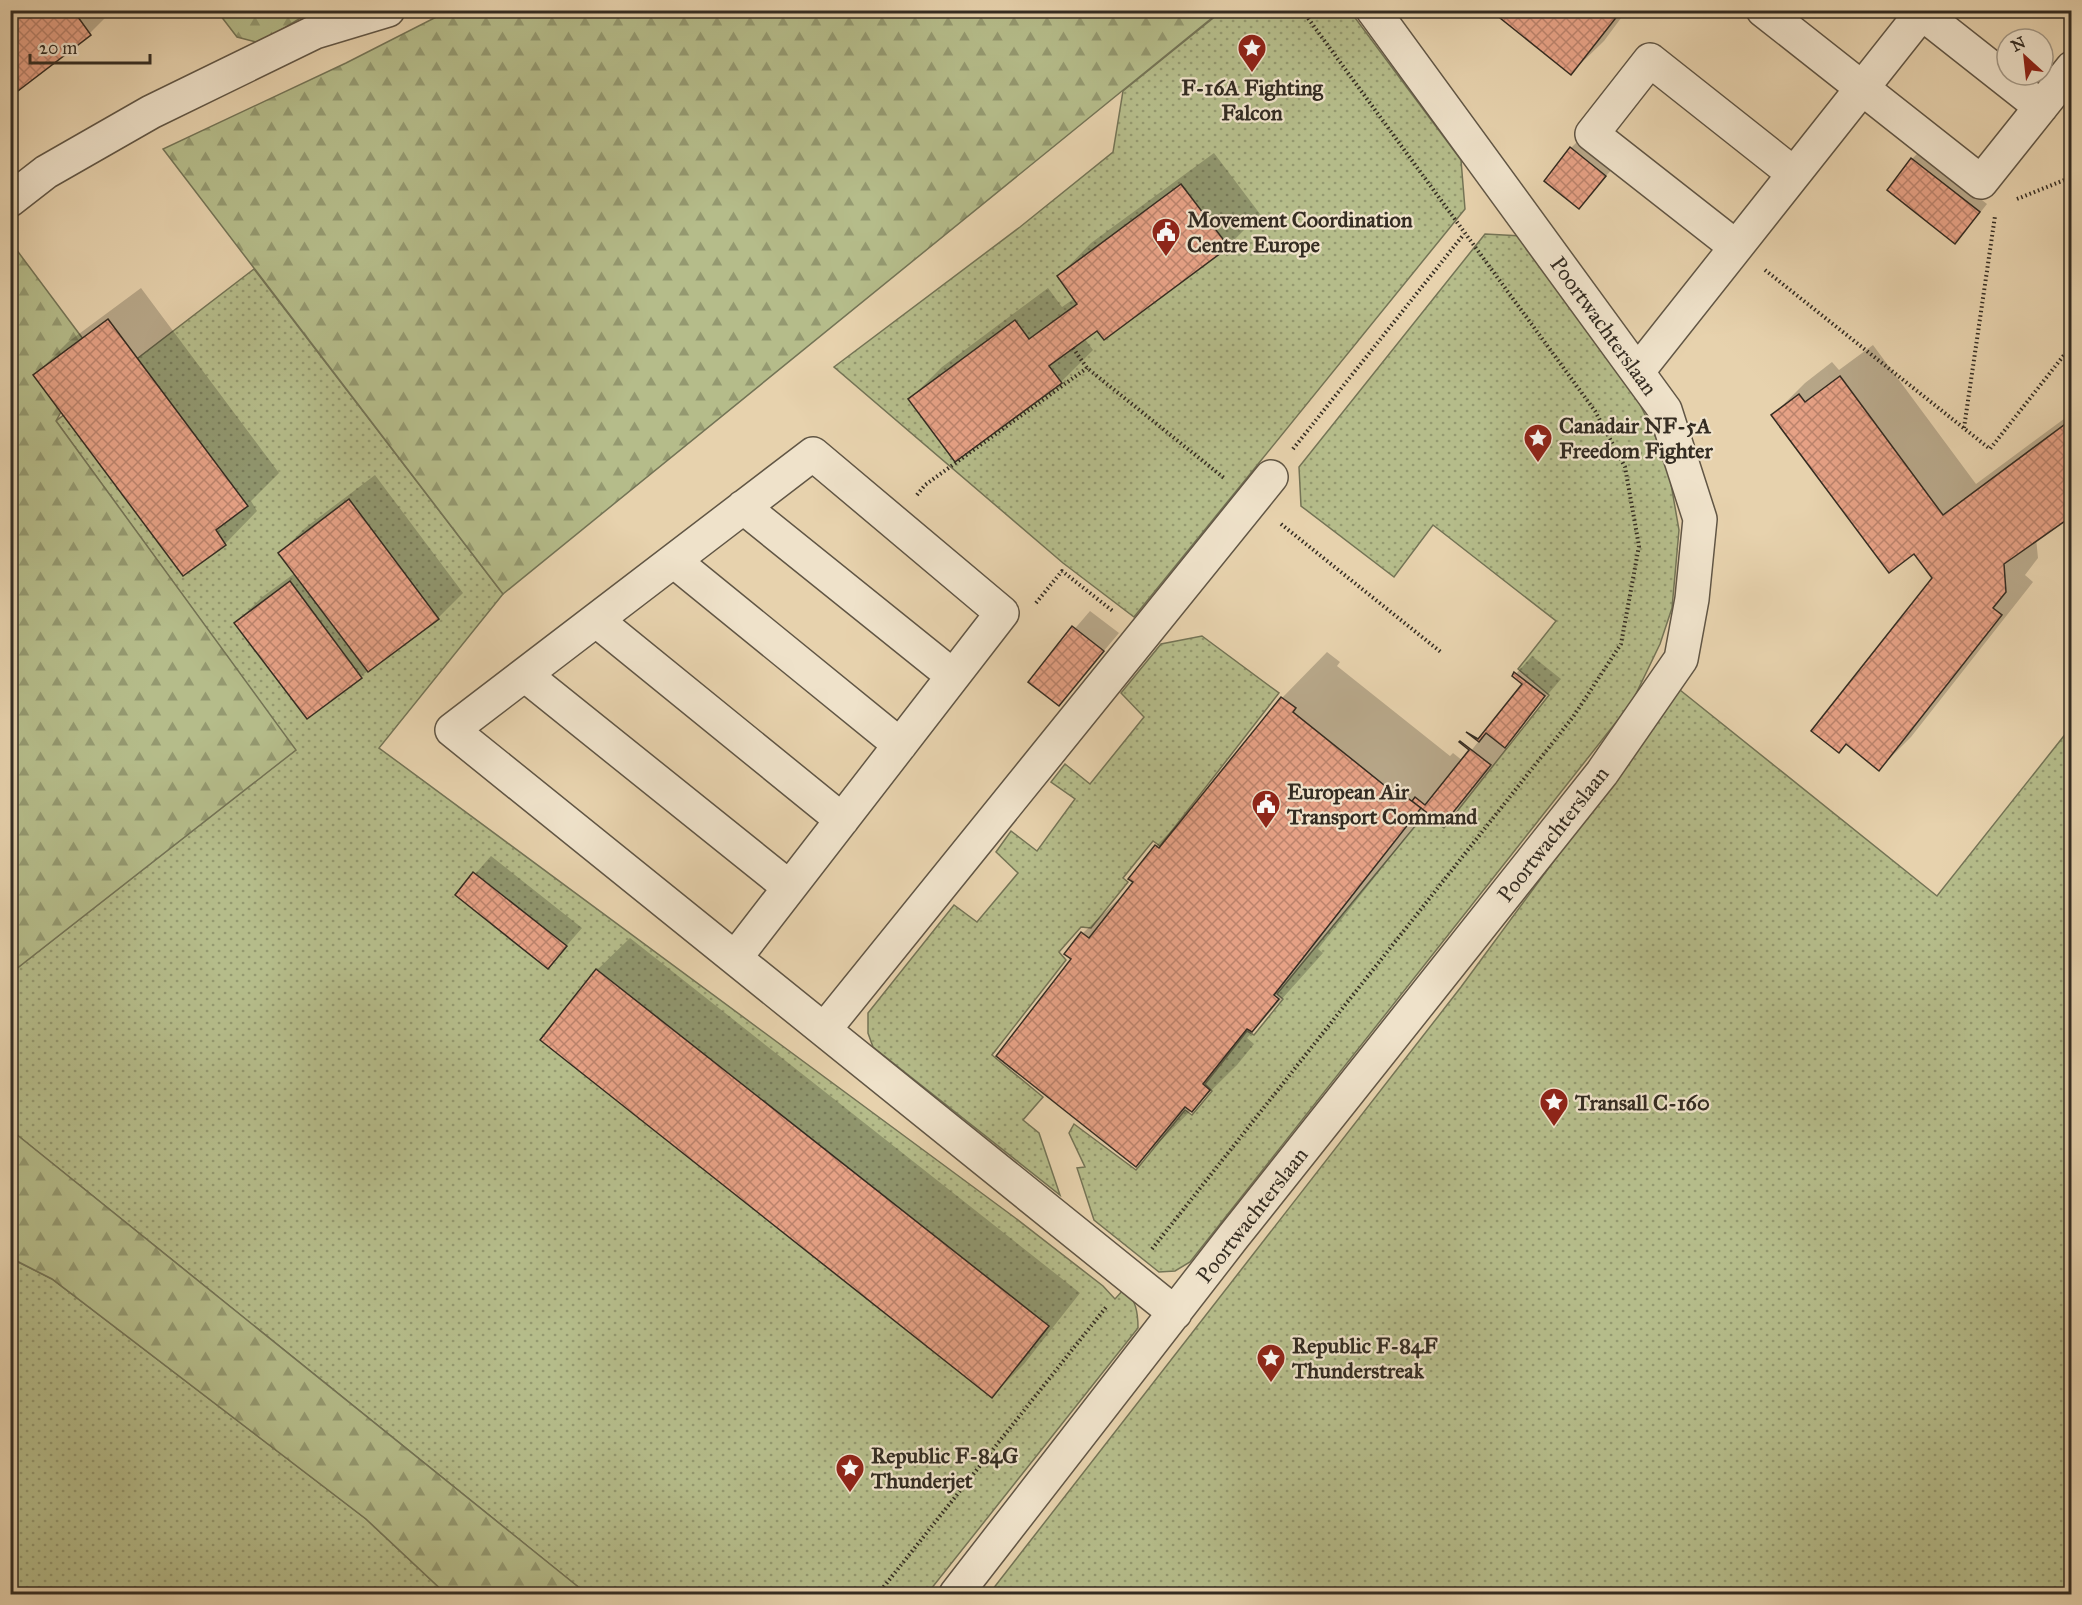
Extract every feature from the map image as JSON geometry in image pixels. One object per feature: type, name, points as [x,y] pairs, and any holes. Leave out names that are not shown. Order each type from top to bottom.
[{"type":"lane","points":[[315,32],[344,10]]},
{"type":"lane","points":[[10,200],[46,172],[99,140],[315,32],[388,10]]},
{"type":"lane","name":"Poortwachterslaan","points":[[956,1594],[1602,773],[1681,659],[1692,599],[1700,519],[1665,410],[1373,10]]},
{"type":"lane","points":[[1763,10],[1862,88],[1989,195],[2041,107],[2072,68]]},
{"type":"lane","points":[[1638,371],[1921,11],[2041,107]]},
{"type":"lane","points":[[1736,247],[1592,134],[1650,60],[1794,174]]},
{"type":"lane","points":[[735,958],[1002,613],[813,454],[452,730],[1175,1313]]},
{"type":"lane","points":[[824,1030],[1271,477]]},
{"type":"lane","points":[[744,507],[953,676]]},
{"type":"lane","points":[[674,561],[900,745]]},
{"type":"lane","points":[[596,620],[842,820]]},
{"type":"lane","points":[[525,675],[789,887]]},
{"type":"path","points":[[878,1594],[1573,717],[1621,644],[1639,546],[1625,467],[1595,411],[1302,10]]},
{"type":"path","points":[[1964,429],[1989,195],[2072,177]]},
{"type":"path","points":[[1271,477],[1464,234]]},
{"type":"path","points":[[1736,247],[1990,449],[2072,345]]},
{"type":"path","points":[[895,522],[925,485],[1086,368]]},
{"type":"path","points":[[1002,613],[1036,603],[1062,572],[1143,635]]},
{"type":"green space","points":[[217,11],[312,11],[260,43],[237,37]]},
{"type":"green space","points":[[448,11],[1216,11],[1218,13],[503,594],[163,149],[346,63]]},
{"type":"green space","points":[[1216,11],[1350,11],[1461,160],[1465,209],[1134,617],[1063,563],[834,367],[1020,227],[1113,152],[1123,91],[1218,14]]},
{"type":"green space","points":[[1485,234],[1522,236],[1637,398],[1667,461],[1679,530],[1672,608],[1660,644],[1632,702],[1190,1262],[1175,1271],[1159,1272],[1094,1220],[1077,1168],[1085,1167],[1069,1133],[1074,1124],[1136,1170],[1185,1110],[1192,1115],[1212,1091],[1205,1084],[1247,1031],[1254,1035],[1283,999],[1277,994],[1426,813],[1444,828],[1549,695],[1518,669],[1556,621],[1433,525],[1394,577],[1301,506],[1299,467]]},
{"type":"green space","points":[[10,241],[89,347],[81,377],[56,421],[296,750],[11,973]]},
{"type":"green space","points":[[254,269],[503,594],[379,748],[1014,1217],[1103,1286],[1115,1299],[1124,1289],[1134,1302],[1138,1328],[927,1594],[587,1594],[11,1130],[11,973],[295,750],[56,421]]},
{"type":"green space","points":[[1202,636],[1279,693],[1160,846],[1153,841],[1123,878],[1128,882],[1091,928],[1081,927],[1059,952],[1066,960],[992,1055],[1043,1097],[1023,1120],[1039,1133],[1060,1195],[873,1047],[868,1033],[868,1013],[954,905],[977,922],[1018,873],[996,852],[1011,831],[1037,851],[1075,799],[1051,782],[1065,764],[1090,784],[1144,717],[1121,693],[1161,644]]},
{"type":"green space","points":[[1675,686],[1937,896],[2071,727],[2071,1594],[989,1594],[1461,987],[1620,771]]},
{"type":"green space","points":[[11,1130],[587,1594],[446,1594],[366,1519],[52,1279],[11,1258]]},
{"type":"green space","points":[[10,1258],[52,1279],[366,1519],[446,1594],[11,1594]]},
{"type":"building","points":[[10,10],[73,10],[91,35],[10,97]]},
{"type":"building","points":[[1490,10],[1622,10],[1571,75]]},
{"type":"building","points":[[1570,147],[1606,176],[1579,209],[1544,181]]},
{"type":"building","points":[[1911,158],[1980,212],[1955,244],[1887,190]]},
{"type":"building","points":[[1181,184],[1229,247],[1104,340],[1097,331],[1049,366],[1062,383],[955,462],[908,399],[1015,320],[1029,339],[1077,304],[1057,276]]},
{"type":"building","points":[[108,319],[248,506],[216,530],[226,545],[183,576],[33,375]]},
{"type":"building","points":[[1840,376],[1943,515],[2072,419],[2072,516],[2004,564],[2006,592],[1993,608],[2002,615],[1879,771],[1846,744],[1839,753],[1811,731],[1932,578],[1914,554],[1889,573],[1771,415],[1799,394],[1805,402]]},
{"type":"building","points":[[349,499],[439,619],[368,672],[278,553]]},
{"type":"building","points":[[290,581],[362,678],[307,719],[234,623]]},
{"type":"building","points":[[1072,626],[1104,651],[1059,706],[1028,682]]},
{"type":"building","points":[[1514,672],[1545,696],[1505,748],[1486,733],[1479,742],[1466,732],[1478,739],[1522,684],[1512,676]]},
{"type":"building","points":[[1281,697],[1296,708],[1293,712],[1404,801],[1406,797],[1421,808],[1274,995],[1279,999],[1252,1032],[1247,1029],[1203,1084],[1210,1090],[1192,1112],[1185,1107],[1136,1167],[996,1056],[1071,959],[1064,954],[1081,932],[1089,938],[1133,882],[1128,879],[1155,845],[1159,848]]},
{"type":"building","points":[[1460,741],[1491,765],[1443,825],[1412,801],[1415,797],[1425,805],[1469,750]]},
{"type":"building","points":[[473,872],[567,946],[548,969],[455,895]]},
{"type":"building","points":[[596,969],[1049,1326],[992,1398],[540,1040]]},
{"type":"place","name":"F-16A Fighting Falcon","points":[[1252,74]]},
{"type":"place","name":"Movement Coordination Centre Europe","points":[[1166,258]]},
{"type":"place","name":"Canadair NF-5A Freedom Fighter","points":[[1538,464]]},
{"type":"place","name":"European Air Transport Command","points":[[1266,830]]},
{"type":"place","name":"Transall C-160","points":[[1554,1128]]},
{"type":"place","name":"Republic F-84F Thunderstreak","points":[[1271,1384]]},
{"type":"place","name":"Republic F-84G Thunderjet","points":[[850,1494]]}]
